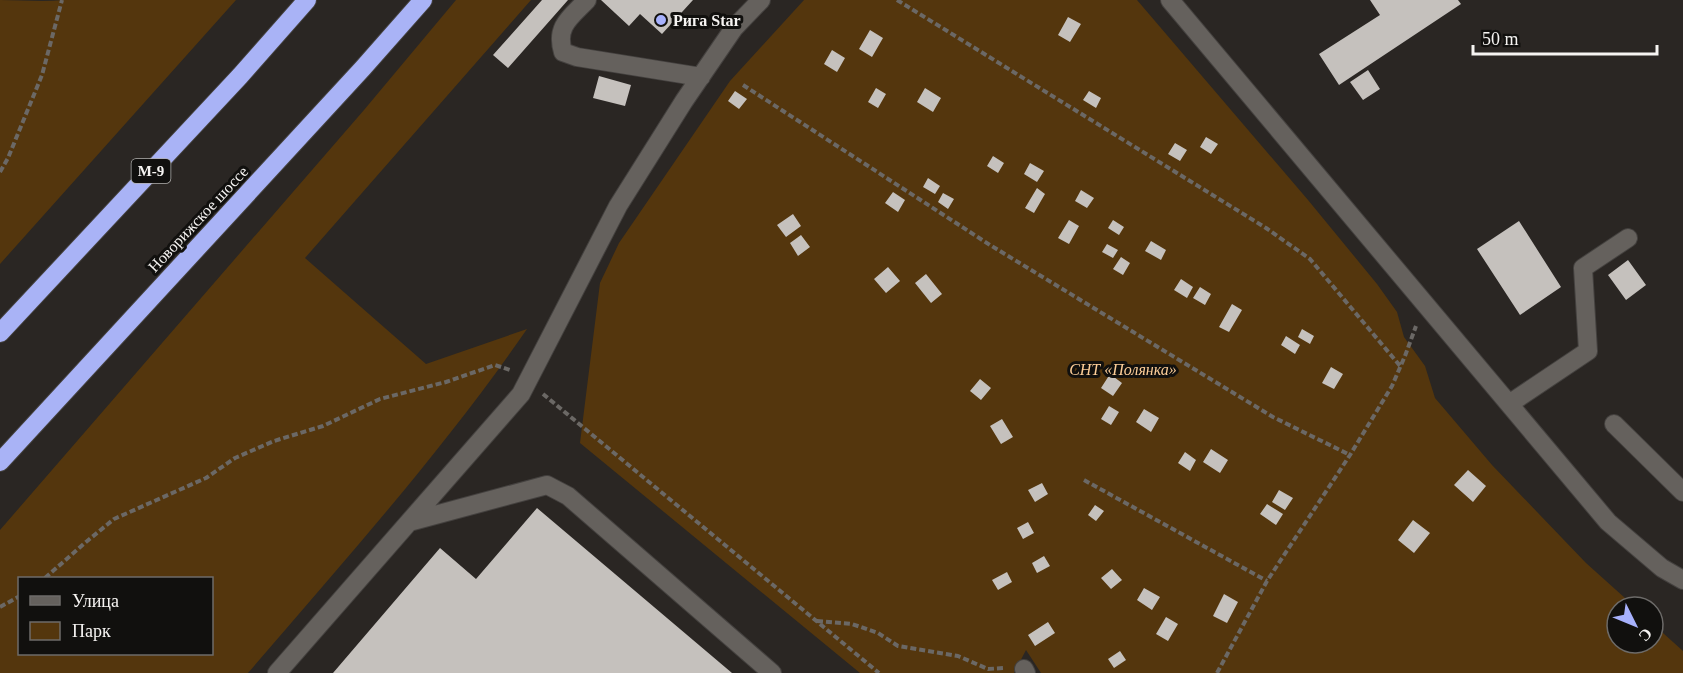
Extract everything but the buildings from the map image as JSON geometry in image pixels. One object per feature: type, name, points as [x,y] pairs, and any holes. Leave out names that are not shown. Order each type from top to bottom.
[{"type":"highway","name":"Новорижское шоссе","points":[[0,462],[423,0]]},
{"type":"highway","name":"М-9","points":[[0,333],[240,76],[304,3]]},
{"type":"street","points":[[587,0],[564,25],[559,40],[563,52],[577,57],[701,77]]},
{"type":"street","points":[[277,673],[521,394],[618,206],[734,28],[761,0]]},
{"type":"street","points":[[1170,0],[1608,522],[1662,568],[1683,580]]},
{"type":"street","points":[[1509,404],[1588,351],[1583,268],[1628,238]]},
{"type":"street","points":[[1614,424],[1683,492]]},
{"type":"street","points":[[409,522],[547,485],[568,496],[772,673]]},
{"type":"path","points":[[0,172],[42,75],[62,0]]},
{"type":"path","points":[[897,0],[1266,228],[1310,259],[1401,367]]},
{"type":"path","points":[[743,85],[990,245],[1273,417],[1350,455]]},
{"type":"path","points":[[1217,673],[1267,580],[1350,455],[1392,386],[1424,302]]},
{"type":"path","points":[[1084,480],[1267,580]]},
{"type":"path","points":[[0,607],[18,597]]},
{"type":"path","points":[[816,621],[852,624],[878,633],[898,646],[958,656],[988,669],[1014,666],[1025,671]]},
{"type":"green space","points":[[0,0],[236,0],[0,264]]},
{"type":"green space","points":[[456,0],[531,0],[305,258],[426,364],[527,329],[427,462],[248,673],[0,673],[0,530],[364,110]]},
{"type":"green space","name":"СНТ «Полянка»","points":[[804,0],[1137,0],[1377,284],[1397,312],[1404,337],[1425,366],[1435,398],[1492,465],[1586,563],[1622,595],[1605,595],[1605,655],[1665,655],[1665,635],[1683,651],[1683,673],[1041,673],[1026,650],[1014,673],[860,673],[580,443],[600,283],[619,243],[730,81]]},
{"type":"place","name":"Рига Star","points":[[661,20]]}]
